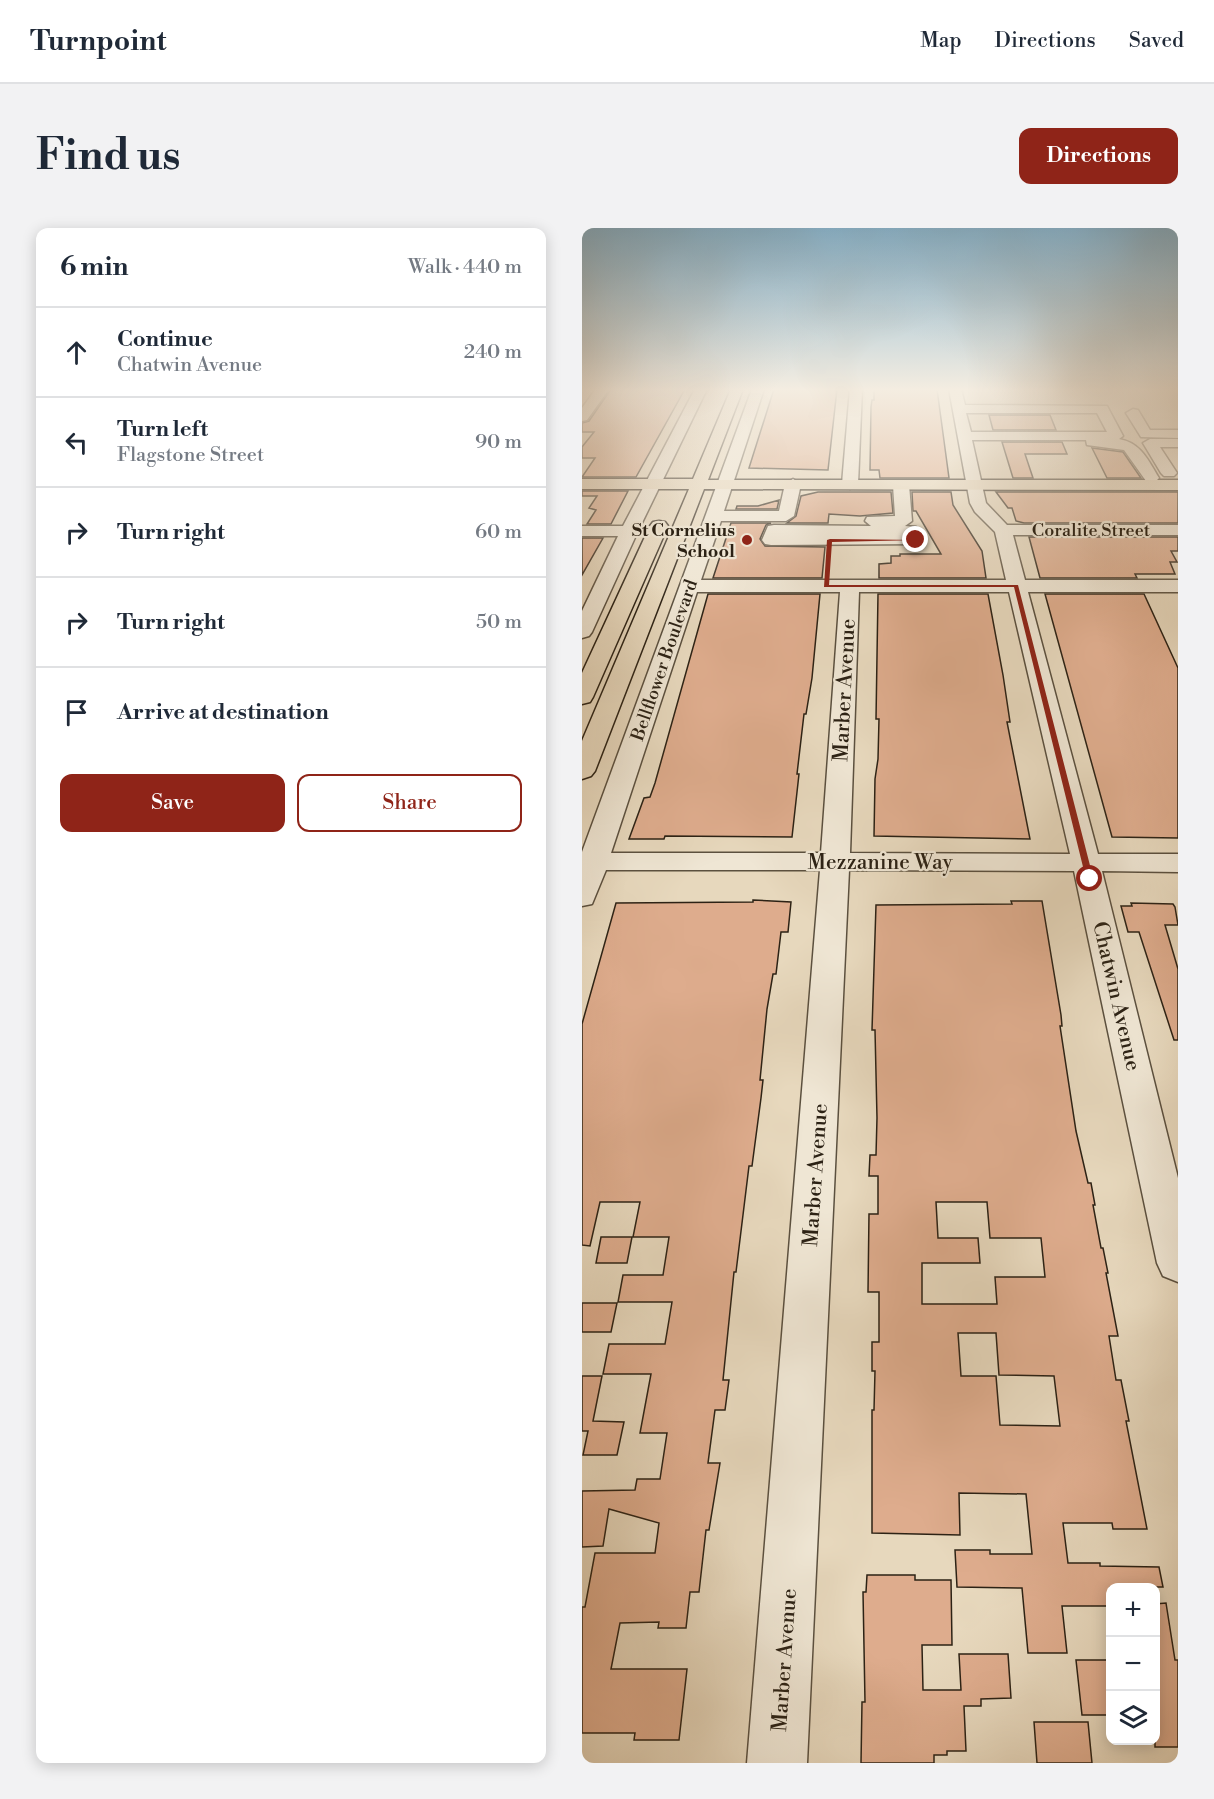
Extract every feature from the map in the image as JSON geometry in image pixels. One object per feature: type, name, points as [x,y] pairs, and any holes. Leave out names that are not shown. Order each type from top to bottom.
[{"type":"main road","name":"Bellflower Boulevard","points":[[582,771],[708,461]]},
{"type":"main road","points":[[582,478],[655,481],[676,488],[700,481],[1176,480]]},
{"type":"main road","points":[[1097,481],[1151,478],[1176,480]]},
{"type":"main road","points":[[582,484],[655,481]]},
{"type":"main road","points":[[727,481],[793,484],[850,481],[900,485],[974,482]]},
{"type":"main road","points":[[582,697],[676,488]]},
{"type":"street","points":[[582,632],[665,461]]},
{"type":"street","name":"Bellflower Boulevard","points":[[586,875],[734,461]]},
{"type":"street","points":[[850,481],[851,461]]},
{"type":"street","points":[[969,461],[981,509],[1003,530]]},
{"type":"street","points":[[1141,461],[1151,478]]},
{"type":"street","points":[[1163,461],[1176,480]]},
{"type":"street","points":[[776,522],[786,516],[793,484]]},
{"type":"street","points":[[689,586],[838,558],[918,552],[910,531],[900,485]]},
{"type":"street","points":[[714,516],[776,522],[838,558],[1016,586],[1176,590]]},
{"type":"street","name":"Coralite Street","points":[[1003,530],[1178,530]]},
{"type":"street","name":"Chatwin Avenue","points":[[1003,530],[1088,871],[1178,1263]]},
{"type":"street","points":[[582,531],[630,531]]},
{"type":"street","points":[[838,558],[910,531]]},
{"type":"street","name":"Marber Avenue","points":[[777,1763],[835,870],[838,558]]},
{"type":"street","points":[[582,586],[604,586]]},
{"type":"street","name":"Mezzanine Way","points":[[1088,871],[1178,863]]},
{"type":"street","name":"Mezzanine Way","points":[[586,875],[835,870],[1088,871],[1178,879]]},
{"type":"building","points":[[593,461],[645,461],[636,477],[582,477]]},
{"type":"building","points":[[751,461],[829,461],[828,470],[749,468]]},
{"type":"building","points":[[870,461],[947,461],[949,478],[880,478],[879,470],[870,470]]},
{"type":"building","points":[[1008,461],[1027,461],[1033,478],[1013,478]]},
{"type":"building","points":[[1098,461],[1129,461],[1141,478],[1107,478]]},
{"type":"building","points":[[582,491],[628,491],[611,524],[587,524],[596,510],[589,508],[597,496],[582,496]]},
{"type":"building","points":[[818,492],[891,492],[893,513],[860,516],[829,514],[828,523],[787,523],[796,516],[801,496]]},
{"type":"building","points":[[912,492],[951,492],[953,505],[982,551],[986,578],[879,578],[879,564],[891,563],[891,556],[941,554],[916,511],[913,511]]},
{"type":"building","points":[[996,492],[1178,492],[1178,523],[1024,523],[1016,521],[1012,508],[1008,508]]},
{"type":"building","points":[[779,500],[777,509],[736,509],[737,506],[758,506]]},
{"type":"building","name":"St Cornelius School","points":[[731,523],[771,523],[766,525],[760,539],[765,546],[825,547],[822,578],[713,578]]},
{"type":"building","points":[[1029,537],[1178,537],[1178,551],[1171,551],[1177,562],[1170,562],[1175,574],[1135,574],[1137,578],[1040,578]]},
{"type":"building","points":[[582,538],[603,538],[582,575]]},
{"type":"building","points":[[708,594],[820,594],[812,678],[806,714],[804,714],[797,774],[799,774],[792,837],[665,836],[664,839],[629,839],[644,798],[650,797],[655,783]]},
{"type":"building","points":[[878,594],[988,594],[1010,722],[1007,722],[1030,839],[874,836],[879,719],[876,719]]},
{"type":"building","points":[[1045,594],[1144,594],[1178,668],[1178,838],[1112,837]]},
{"type":"building","points":[[753,900],[791,902],[788,932],[781,932],[776,974],[773,974],[767,1009],[760,1080],[763,1080],[761,1098],[752,1166],[749,1166],[736,1272],[734,1272],[723,1380],[729,1380],[725,1410],[715,1410],[708,1463],[720,1463],[709,1530],[706,1530],[699,1592],[690,1592],[686,1628],[658,1628],[659,1622],[620,1623],[611,1669],[687,1669],[679,1740],[634,1740],[635,1733],[582,1733],[582,1607],[585,1607],[595,1553],[655,1553],[659,1523],[609,1509],[603,1546],[582,1547],[582,1491],[635,1490],[637,1479],[660,1479],[667,1433],[640,1433],[651,1374],[603,1374],[609,1344],[665,1344],[672,1302],[618,1302],[623,1275],[663,1275],[669,1237],[633,1237],[640,1202],[600,1202],[590,1246],[582,1245],[582,1024],[616,903],[753,902]]},
{"type":"building","points":[[1011,901],[1042,901],[1061,1015],[1062,1026],[1060,1026],[1076,1131],[1088,1183],[1091,1183],[1095,1205],[1093,1205],[1108,1273],[1106,1273],[1118,1336],[1109,1336],[1116,1380],[1121,1380],[1129,1421],[1126,1421],[1147,1529],[1113,1529],[1112,1523],[1063,1523],[1068,1563],[1159,1567],[1163,1587],[1160,1587],[1160,1583],[1106,1583],[1106,1606],[1062,1606],[1067,1653],[1028,1653],[1022,1588],[957,1587],[955,1550],[990,1550],[990,1554],[1032,1554],[1026,1494],[959,1493],[960,1535],[872,1533],[872,1410],[874,1410],[875,1371],[872,1371],[872,1342],[879,1342],[879,1292],[868,1292],[869,1214],[878,1214],[878,1176],[869,1176],[870,1155],[876,1155],[877,1118],[875,1030],[872,1030],[876,905],[1012,904]],"holes":[[[936,1202],[987,1202],[990,1238],[1041,1238],[1045,1277],[995,1277],[997,1304],[922,1304],[922,1263],[980,1263],[978,1238],[938,1238]],[[958,1333],[996,1333],[999,1375],[1054,1376],[1060,1426],[1000,1425],[996,1376],[961,1376]]]},
{"type":"building","points":[[1131,903],[1173,904],[1175,907],[1178,925],[1165,925],[1178,969],[1178,1040],[1174,1040],[1139,932],[1128,932],[1121,906],[1132,906]]},
{"type":"building","points":[[601,1237],[632,1237],[627,1263],[596,1263]]},
{"type":"building","points":[[582,1303],[617,1303],[611,1332],[582,1332]]},
{"type":"building","points":[[582,1376],[602,1376],[593,1421],[624,1422],[617,1455],[583,1455],[588,1431],[582,1431]]},
{"type":"building","points":[[867,1575],[915,1575],[915,1580],[951,1580],[952,1645],[922,1645],[923,1690],[961,1690],[959,1654],[1008,1654],[1011,1698],[981,1699],[981,1706],[964,1706],[966,1751],[947,1751],[947,1755],[934,1755],[934,1763],[861,1763],[862,1702],[865,1702],[863,1592],[866,1592]]},
{"type":"building","points":[[1166,1603],[1175,1660],[1178,1660],[1178,1747],[1155,1747],[1155,1745],[1160,1745],[1160,1604]]},
{"type":"building","points":[[1076,1660],[1106,1660],[1106,1715],[1082,1715]]},
{"type":"building","points":[[1034,1722],[1088,1722],[1092,1763],[1037,1763]]},
{"type":"place","name":"St Cornelius School","points":[[747,540]]},
{"type":"route","points":[[916,540],[830,540],[826,586],[1016,586],[1090,879]]}]
